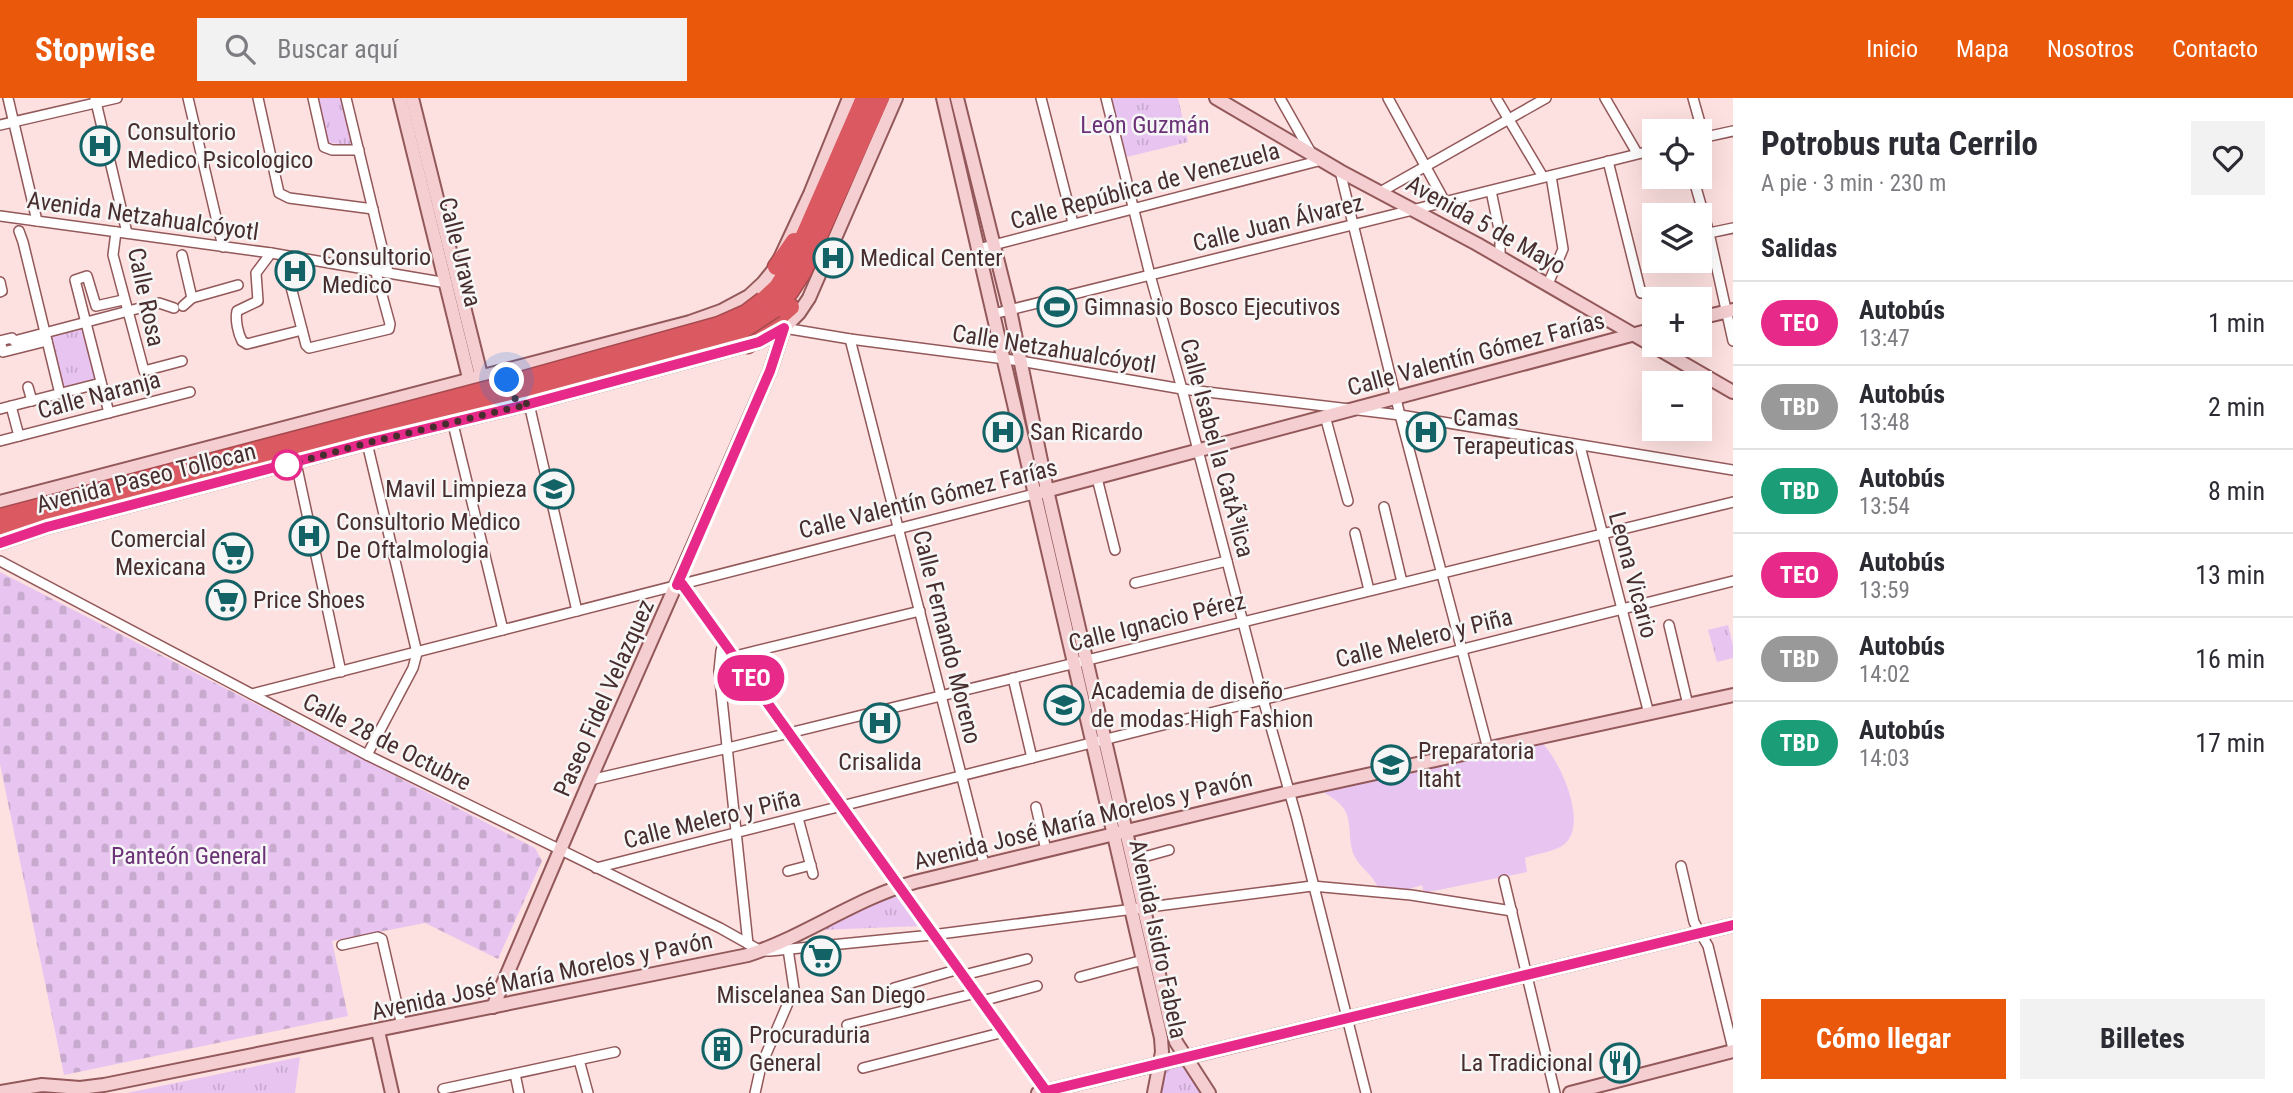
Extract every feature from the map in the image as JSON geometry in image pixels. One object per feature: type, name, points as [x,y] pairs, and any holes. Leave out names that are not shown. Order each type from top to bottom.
[{"type":"highway","name":"Avenida Paseo Tollocan","points":[[0,531],[707,343],[743,330],[769,305],[790,292],[803,272],[850,149],[863,98]]},
{"type":"highway","name":"Avenida Paseo Tollocan","points":[[0,517],[492,388],[719,325],[769,305],[788,272],[815,210],[881,98]]},
{"type":"highway","points":[[776,267],[815,210]]},
{"type":"highway","points":[[748,345],[791,307],[799,294],[803,272]]},
{"type":"main road","name":"Calle Urawa","points":[[400,98],[447,283],[485,415]]},
{"type":"main road","name":"Calle Urawa","points":[[412,98],[475,378]]},
{"type":"main road","name":"Avenida Paseo Tollocan","points":[[0,502],[690,322],[730,307],[756,290],[776,267],[810,194],[849,98]]},
{"type":"main road","name":"Avenida Paseo Tollocan","points":[[0,543],[47,527],[367,443],[453,424],[759,342],[784,328],[799,313],[817,282],[896,98]]},
{"type":"main road","name":"Avenida Isidro Fabela","points":[[943,98],[1034,494],[1080,661],[1137,908],[1173,1033],[1209,1093]]},
{"type":"main road","name":"Avenida Isidro Fabela","points":[[957,98],[1010,310],[1080,661]]},
{"type":"main road","name":"Avenida 5 de Mayo","points":[[1216,98],[1340,171],[1500,256],[1733,393]]},
{"type":"main road","points":[[1712,315],[1730,310]]},
{"type":"main road","name":"Paseo Fidel Velazquez","points":[[494,1007],[590,779],[680,584],[770,371],[784,328]]},
{"type":"main road","name":"Calle Valentín Gómez Farías","points":[[1034,494],[1642,332]]},
{"type":"main road","points":[[599,345],[610,355],[612,366],[601,385]]},
{"type":"main road","points":[[518,366],[509,374],[508,389],[516,400],[529,404]]},
{"type":"main road","points":[[425,390],[433,389],[442,402],[442,413],[435,427]]},
{"type":"main road","points":[[29,493],[24,504],[27,513],[37,523],[47,527]]},
{"type":"main road","name":"Avenida José María Morelos y Pavón","points":[[0,1092],[42,1086],[92,1090],[761,951],[898,887],[984,864],[1289,792],[1733,695]]},
{"type":"main road","name":"Avenida Isidro Fabela","points":[[1120,832],[1133,860],[1143,960],[1162,1045],[1154,1093]]},
{"type":"main road","points":[[1043,1092],[1733,925]]},
{"type":"main road","points":[[378,1031],[392,1093]]},
{"type":"main road","points":[[1570,1093],[1733,1050]]},
{"type":"street","points":[[8,98],[37,221]]},
{"type":"street","points":[[0,125],[96,100],[117,98]]},
{"type":"street","points":[[188,98],[223,247]]},
{"type":"street","points":[[258,98],[279,193],[289,198],[373,209]]},
{"type":"street","points":[[313,98],[324,147],[332,150],[359,150]]},
{"type":"street","points":[[346,98],[388,272]]},
{"type":"street","points":[[1041,98],[1073,223]]},
{"type":"street","name":"Calle Isabel la CatÃ³lica","points":[[1106,98],[1150,275],[1289,792],[1366,1093]]},
{"type":"street","points":[[1280,98],[1317,157]]},
{"type":"street","points":[[1388,98],[1445,202]]},
{"type":"street","points":[[1496,98],[1547,176],[1563,249],[1548,284]]},
{"type":"street","points":[[1381,191],[1546,98]]},
{"type":"street","points":[[1605,98],[1637,153]]},
{"type":"street","points":[[1693,98],[1697,119]]},
{"type":"street","points":[[96,100],[127,233]]},
{"type":"street","points":[[1712,136],[1733,131]]},
{"type":"street","name":"Calle Juan Álvarez","points":[[993,314],[1642,152]]},
{"type":"street","name":"Calle República de Venezuela","points":[[978,249],[1317,157]]},
{"type":"street","points":[[1608,161],[1640,293]]},
{"type":"street","points":[[1340,171],[1400,415],[1488,749]]},
{"type":"street","points":[[1491,191],[1500,234],[1500,256]]},
{"type":"street","name":"Avenida Netzahualcóyotl","points":[[0,216],[271,253],[447,283]]},
{"type":"street","points":[[1712,232],[1733,228]]},
{"type":"street","points":[[19,231],[60,394]]},
{"type":"street","name":"Calle Rosa","points":[[116,232],[113,255],[144,371],[182,361]]},
{"type":"street","points":[[1712,244],[1730,310],[1733,341]]},
{"type":"street","points":[[271,253],[256,273],[258,301],[237,311],[240,338],[247,344],[302,330]]},
{"type":"street","points":[[182,256],[192,298]]},
{"type":"street","points":[[283,256],[309,348],[389,329],[376,269]]},
{"type":"street","points":[[109,413],[75,280],[88,276],[96,306],[123,300]]},
{"type":"street","points":[[0,282],[0,292]]},
{"type":"street","points":[[0,341],[46,337],[85,323],[159,303],[179,307],[192,298],[238,285]]},
{"type":"street","name":"Calle Netzahualcóyotl","points":[[784,328],[1020,360],[1182,389],[1400,415],[1733,470]]},
{"type":"street","name":"Calle Fernando Moreno","points":[[850,339],[984,864]]},
{"type":"street","points":[[0,409],[101,383]]},
{"type":"street","points":[[28,387],[32,401]]},
{"type":"street","name":"Calle Naranja","points":[[0,441],[190,391]]},
{"type":"street","points":[[529,404],[577,611]]},
{"type":"street","name":"Calle Naranja","points":[[11,406],[19,436]]},
{"type":"street","points":[[1325,416],[1348,500]]},
{"type":"street","points":[[453,424],[503,630]]},
{"type":"street","points":[[367,443],[417,653],[413,668],[367,755]]},
{"type":"street","name":"Leona Vicario","points":[[1580,446],[1649,714]]},
{"type":"street","points":[[296,463],[341,672]]},
{"type":"street","points":[[1097,478],[1115,550]]},
{"type":"street","name":"Calle Valentín Gómez Farías","points":[[252,694],[1034,494]]},
{"type":"street","name":"Calle Ignacio Pérez","points":[[590,779],[790,733],[1733,502]]},
{"type":"street","points":[[1384,507],[1402,582]]},
{"type":"street","points":[[1355,533],[1369,590]]},
{"type":"street","name":"Calle 28 de Octubre","points":[[0,561],[367,755],[720,928],[761,951]]},
{"type":"street","points":[[1135,583],[1227,561]]},
{"type":"street","name":"Calle Melero y Piña","points":[[596,868],[1733,581]]},
{"type":"street","points":[[680,584],[735,656],[932,935],[976,992],[1043,1092]]},
{"type":"street","points":[[735,656],[920,611]]},
{"type":"street","points":[[1668,625],[1688,705]]},
{"type":"street","points":[[724,642],[719,671],[748,944]]},
{"type":"street","points":[[1013,678],[1032,758]]},
{"type":"street","points":[[1036,807],[1045,850]]},
{"type":"street","points":[[788,871],[812,869],[797,818]]},
{"type":"street","points":[[1133,860],[1169,850]]},
{"type":"street","points":[[1681,866],[1694,922],[1708,946],[1733,1050]]},
{"type":"street","points":[[1504,880],[1555,1093]]},
{"type":"street","points":[[761,951],[932,935],[1312,886],[1411,895],[1512,911]]},
{"type":"street","points":[[342,945],[381,938],[402,1026]]},
{"type":"street","points":[[755,1093],[761,1066],[794,989],[788,949]]},
{"type":"street","points":[[894,988],[1027,959]]},
{"type":"street","points":[[1080,977],[1143,960]]},
{"type":"street","points":[[982,1001],[1037,986]]},
{"type":"street","points":[[847,1025],[976,992]]},
{"type":"street","points":[[863,1068],[1004,1032]]},
{"type":"street","points":[[443,1089],[458,1090],[514,1074],[615,1052]]},
{"type":"street","points":[[579,1060],[588,1093]]},
{"type":"street","points":[[514,1074],[519,1093]]},
{"type":"green space","points":[[313,98],[346,98],[358,146],[322,142]]},
{"type":"green space","name":"León Guzmán","points":[[1107,98],[1178,98],[1188,142],[1127,157]]},
{"type":"green space","points":[[83,327],[96,380],[63,388],[50,335]]},
{"type":"green space","name":"Panteón General","points":[[0,572],[535,848],[542,861],[498,959],[425,923],[332,941],[348,1016],[64,1075],[0,764]]},
{"type":"green space","points":[[1728,625],[1733,658],[1717,662],[1708,630]]},
{"type":"green space","points":[[1541,742],[1564,778],[1573,810],[1574,825],[1570,837],[1562,846],[1525,858],[1527,872],[1424,893],[1422,885],[1400,892],[1378,888],[1353,853],[1344,809],[1322,791]]},
{"type":"green space","points":[[897,894],[921,926],[821,930]]},
{"type":"green space","points":[[300,1057],[295,1093],[127,1093]]},
{"type":"green space","points":[[1184,1066],[1200,1093],[1159,1093],[1161,1071]]},
{"type":"bus line","name":"TEO","points":[[0,543],[47,527],[367,443],[453,424],[759,342],[784,328],[770,371],[677,585],[682,584],[1046,1091],[1733,925]]},
{"type":"place","name":"Consultorio Medico Psicologico","points":[[100,146]]},
{"type":"place","name":"Medical Center","points":[[833,258]]},
{"type":"place","name":"Consultorio Medico","points":[[295,271]]},
{"type":"place","name":"Gimnasio Bosco Ejecutivos","points":[[1057,307]]},
{"type":"place","name":"San Ricardo","points":[[1003,432]]},
{"type":"place","name":"Camas Terapeuticas","points":[[1426,432]]},
{"type":"place","name":"Mavil Limpieza","points":[[554,489]]},
{"type":"place","name":"Consultorio Medico De Oftalmologia","points":[[309,536]]},
{"type":"place","name":"Comercial Mexicana","points":[[233,553]]},
{"type":"place","name":"Price Shoes","points":[[226,600]]},
{"type":"place","name":"Academia de diseño de modas High Fashion","points":[[1064,705]]},
{"type":"place","name":"Crisalida","points":[[880,723]]},
{"type":"place","name":"Preparatoria Itaht","points":[[1391,765]]},
{"type":"place","name":"Miscelanea San Diego","points":[[821,956]]},
{"type":"place","name":"Procuraduria General","points":[[722,1049]]},
{"type":"place","name":"La Tradicional","points":[[1620,1063]]},
{"type":"route","points":[[287,465],[529,404],[513,397],[507,380]]}]
